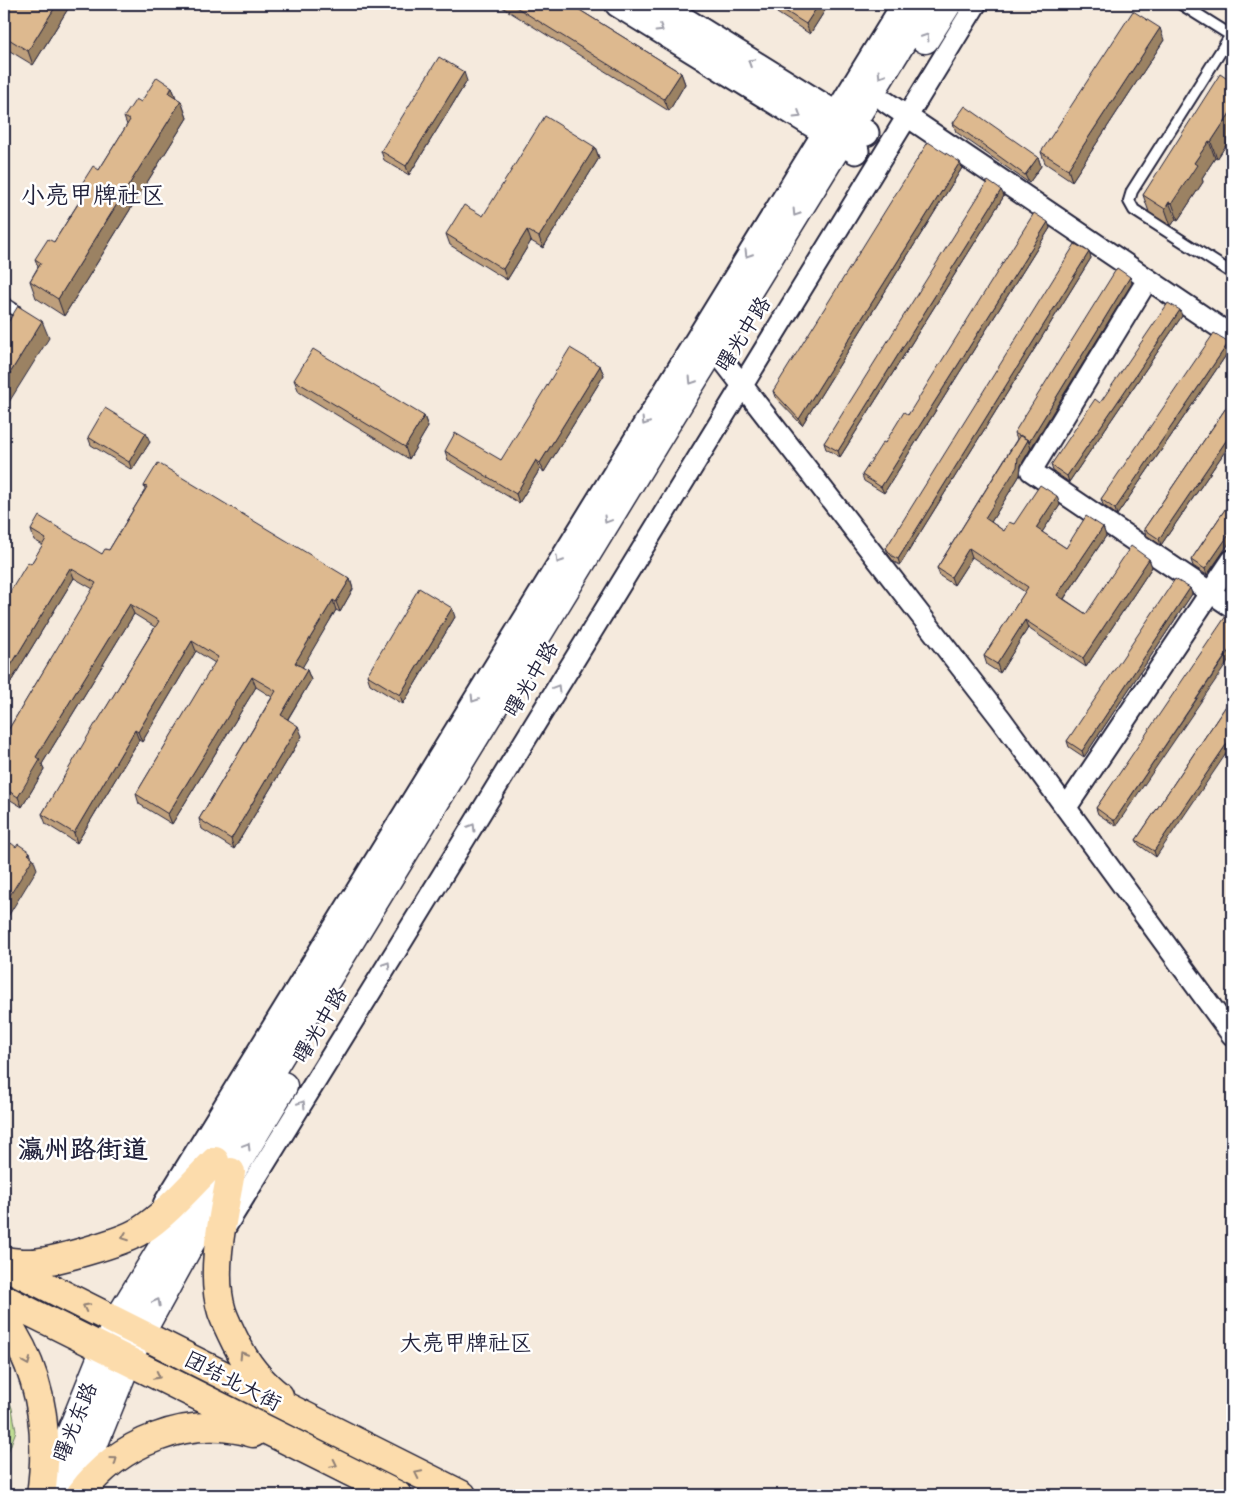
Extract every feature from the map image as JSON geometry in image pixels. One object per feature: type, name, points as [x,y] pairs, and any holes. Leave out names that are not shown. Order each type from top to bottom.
[{"type":"highway","points":[[4,1260],[32,1263],[62,1257],[138,1232],[174,1202],[223,1167]]},
{"type":"highway","points":[[223,1167],[221,1234],[217,1258],[222,1310],[242,1356],[256,1374],[276,1393],[317,1423]]},
{"type":"highway","name":"团结北大街","points":[[4,1266],[462,1495]]},
{"type":"highway","name":"团结北大街","points":[[4,1299],[397,1495]]},
{"type":"highway","points":[[4,1319],[26,1359],[37,1389],[44,1423],[45,1442],[41,1495]]},
{"type":"highway","points":[[80,1495],[90,1482],[118,1457],[148,1441],[175,1431],[212,1426],[250,1432],[303,1448]]},
{"type":"main road","name":"曙光中路","points":[[116,1355],[128,1328],[173,1271],[223,1167],[845,132],[926,4]]},
{"type":"main road","name":"曙光中路","points":[[223,1167],[725,363],[845,132],[896,109],[946,4]]},
{"type":"main road","name":"曙光东路","points":[[46,1495],[116,1355]]},
{"type":"main road","name":"曙光东路","points":[[73,1495],[116,1355]]},
{"type":"street","points":[[618,4],[845,132]]},
{"type":"street","points":[[658,4],[845,132]]},
{"type":"street","points":[[152,1222],[845,132],[902,4]]},
{"type":"street","points":[[221,1234],[743,385],[896,109],[976,4]]},
{"type":"street","points":[[896,109],[1232,336]]},
{"type":"street","points":[[1148,279],[1031,471],[1232,607]]},
{"type":"street","points":[[725,363],[1001,719],[1232,1034]]},
{"type":"street","points":[[1066,808],[1232,560]]},
{"type":"lane","points":[[1181,4],[1232,36],[1132,191],[1129,201],[1134,210],[1232,273]]},
{"type":"lane","points":[[4,303],[15,310]]},
{"type":"green space","points":[[4,1387],[12,1408],[16,1431],[4,1463]]},
{"type":"building","points":[[4,4],[57,4],[28,51],[4,36]]},
{"type":"building","points":[[511,4],[570,4],[681,73],[664,99]]},
{"type":"building","points":[[774,4],[819,4],[806,24]]},
{"type":"building","points":[[1133,11],[1160,28],[1068,169],[1041,152]]},
{"type":"building","points":[[439,57],[464,72],[406,166],[381,151]]},
{"type":"building","points":[[1220,74],[1232,82],[1232,110],[1211,142],[1209,141],[1194,163],[1197,165],[1172,203],[1169,202],[1165,209],[1143,195]]},
{"type":"building","points":[[157,77],[172,87],[169,93],[181,101],[58,299],[30,281],[41,263],[35,259],[48,239],[54,242],[88,188],[81,185],[93,166],[99,170],[130,120],[124,117],[136,99],[141,102]]},
{"type":"building","points":[[965,106],[1038,157],[1025,175],[953,123]]},
{"type":"building","points":[[545,116],[595,147],[539,237],[527,230],[503,269],[446,234],[464,205],[483,216]]},
{"type":"building","points":[[928,142],[960,162],[799,419],[773,391]]},
{"type":"building","points":[[988,181],[1001,190],[838,451],[824,443]]},
{"type":"building","points":[[1034,213],[1048,222],[881,487],[862,475],[904,412],[908,415]]},
{"type":"building","points":[[1075,244],[1089,252],[898,559],[892,556],[886,548]]},
{"type":"building","points":[[1117,268],[1130,277],[1029,442],[1014,433]]},
{"type":"building","points":[[1168,303],[1180,310],[1067,476],[1051,465],[1095,399],[1100,403]]},
{"type":"building","points":[[18,306],[42,321],[4,383],[4,329]]},
{"type":"building","points":[[1214,333],[1229,342],[1115,509],[1101,499]]},
{"type":"building","points":[[570,348],[600,366],[540,463],[536,460],[516,494],[445,451],[455,433],[501,460]]},
{"type":"building","points":[[313,349],[424,416],[405,447],[294,380]]},
{"type":"building","points":[[1232,399],[1232,432],[1159,539],[1144,529]]},
{"type":"building","points":[[105,408],[146,433],[129,462],[88,437]]},
{"type":"building","points":[[1020,435],[1028,440],[1018,457],[1017,467],[985,518],[1004,531],[1009,522],[1014,524],[1040,485],[1057,496],[1036,528],[1066,548],[1086,516],[1103,527],[1057,595],[1086,614],[1131,546],[1149,559],[1083,658],[1025,620],[997,664],[984,656],[1028,587],[969,548],[951,577],[937,568]]},
{"type":"building","points":[[158,463],[350,579],[336,602],[333,600],[295,663],[307,670],[281,715],[298,726],[231,839],[199,819],[276,691],[252,677],[168,814],[136,794],[218,657],[192,641],[138,732],[135,730],[74,833],[42,814],[159,621],[130,604],[36,757],[40,760],[18,797],[4,788],[4,737],[96,583],[70,568],[4,677],[4,602],[28,562],[31,564],[46,539],[31,530],[39,516],[102,554],[105,549],[109,550],[147,487],[144,486]]},
{"type":"building","points":[[1232,499],[1232,530],[1205,569],[1191,560]]},
{"type":"building","points":[[1175,579],[1190,588],[1082,751],[1067,741]]},
{"type":"building","points":[[419,588],[452,608],[400,695],[367,675]]},
{"type":"building","points":[[1232,612],[1232,646],[1114,821],[1096,808],[1228,613]]},
{"type":"building","points":[[1232,697],[1232,736],[1154,851],[1136,840]]},
{"type":"building","points":[[11,843],[16,847],[18,844],[30,852],[28,854],[33,858],[4,905],[4,854]]},
{"type":"district","name":"小亮甲牌社区","points":[[93,195]]},
{"type":"district","name":"瀛州路街道","points":[[83,1149]]},
{"type":"district","name":"大亮甲牌社区","points":[[466,1342]]}]
